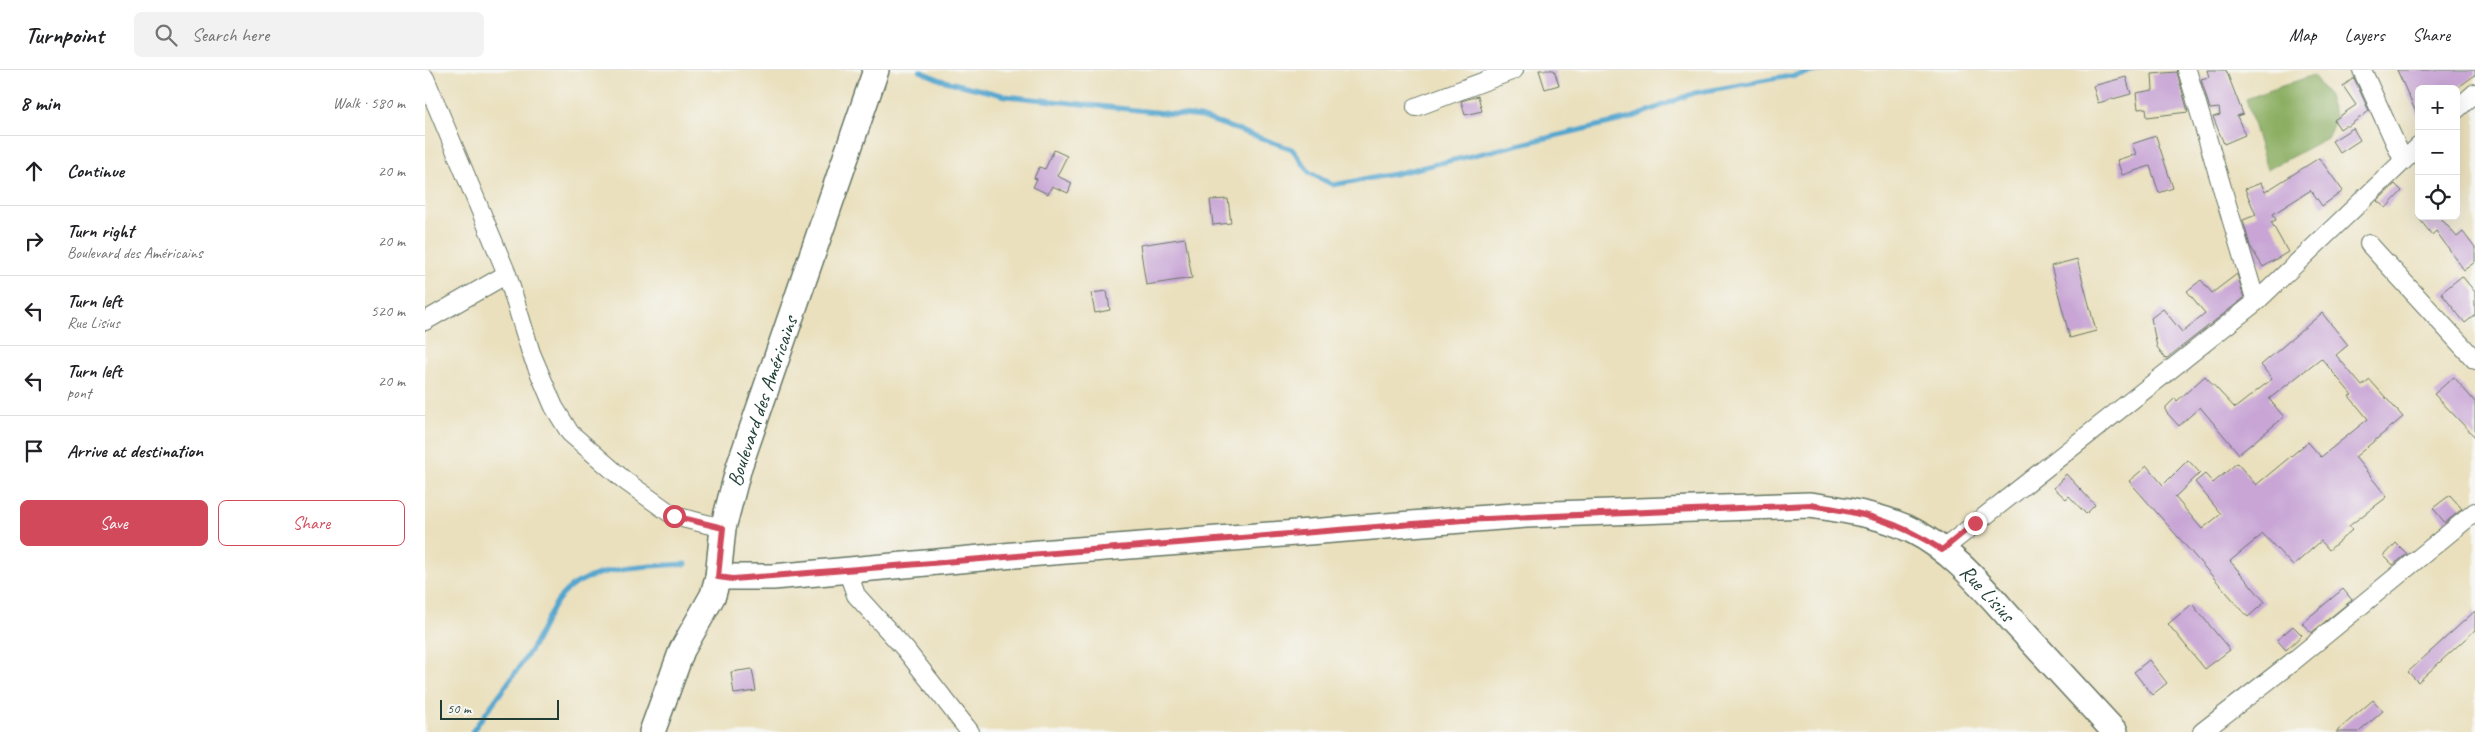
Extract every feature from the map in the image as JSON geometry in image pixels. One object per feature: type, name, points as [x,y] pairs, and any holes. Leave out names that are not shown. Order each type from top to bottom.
[{"type":"street","name":"Boulevard des Américains","points":[[651,732],[682,650],[707,606],[718,577],[723,528],[739,467],[876,70]]},
{"type":"street","points":[[1416,107],[1514,70]]},
{"type":"street","points":[[2187,70],[2256,302]]},
{"type":"street","points":[[2362,70],[2403,160]]},
{"type":"street","points":[[425,78],[507,274],[531,353],[554,407],[570,433],[624,480],[674,516],[723,528]]},
{"type":"street","points":[[2460,106],[2475,93]]},
{"type":"street","points":[[1951,543],[2256,302],[2415,150]]},
{"type":"street","points":[[2369,244],[2475,360]]},
{"type":"street","points":[[425,321],[507,274]]},
{"type":"street","name":"Rue Lisius","points":[[718,577],[755,578],[1481,518],[1810,505],[1851,512],[1896,524],[1951,543],[1975,579],[2115,732]]},
{"type":"street","points":[[2202,732],[2298,657],[2475,512]]},
{"type":"street","points":[[847,570],[856,595],[910,655],[970,732]]},
{"type":"green space","points":[[2313,75],[2327,94],[2336,119],[2327,138],[2267,170],[2246,99]]},
{"type":"building","points":[[1539,70],[1554,70],[1559,85],[1545,89]]},
{"type":"building","points":[[2207,70],[2226,70],[2243,114],[2237,116],[2245,135],[2224,144],[2213,117],[2220,115],[2219,108],[2210,109],[2201,79],[2209,77]]},
{"type":"building","points":[[2397,70],[2475,70],[2475,75],[2460,86],[2415,85],[2415,110]]},
{"type":"building","points":[[2177,72],[2188,112],[2147,117],[2146,108],[2138,109],[2136,93],[2153,90],[2152,74]]},
{"type":"building","points":[[2126,77],[2131,94],[2098,103],[2093,86]]},
{"type":"building","points":[[2354,78],[2369,111],[2347,127],[2346,125],[2340,129],[2334,120],[2356,105],[2343,86]]},
{"type":"building","points":[[1478,96],[1482,111],[1465,115],[1461,101]]},
{"type":"building","points":[[2353,128],[2360,140],[2340,153],[2332,141]]},
{"type":"building","points":[[2156,136],[2173,188],[2159,193],[2150,166],[2122,175],[2117,160],[2136,154],[2132,144]]},
{"type":"building","points":[[1054,150],[1067,156],[1057,176],[1072,183],[1068,193],[1052,186],[1048,194],[1033,187],[1037,179],[1034,178],[1039,167],[1045,169]]},
{"type":"building","points":[[2319,158],[2343,191],[2322,206],[2311,190],[2273,214],[2276,220],[2271,222],[2288,252],[2263,267],[2250,246],[2243,220],[2256,215],[2245,189],[2261,183],[2265,192]]},
{"type":"building","points":[[2395,184],[2402,191],[2386,208],[2377,201]]},
{"type":"building","points":[[1228,199],[1231,223],[1213,225],[1210,200]]},
{"type":"building","points":[[2420,220],[2442,220],[2457,237],[2463,232],[2475,248],[2475,262],[2464,270],[2436,231],[2432,235]]},
{"type":"building","points":[[1185,238],[1192,278],[1146,285],[1140,245]]},
{"type":"building","points":[[2077,259],[2096,331],[2070,338],[2051,266]]},
{"type":"building","points":[[2237,274],[2244,298],[2166,359],[2157,347],[2151,318],[2163,309],[2182,332],[2205,313],[2187,291],[2201,280],[2212,293]]},
{"type":"building","points":[[2462,276],[2475,292],[2475,315],[2465,323],[2441,293]]},
{"type":"building","points":[[1107,291],[1110,310],[1095,313],[1091,293]]},
{"type":"building","points":[[2322,313],[2348,345],[2336,355],[2362,386],[2370,380],[2403,417],[2355,457],[2387,497],[2349,526],[2352,530],[2329,550],[2321,541],[2293,566],[2263,534],[2230,561],[2265,602],[2248,617],[2129,481],[2147,466],[2163,485],[2188,460],[2200,473],[2175,497],[2202,529],[2221,514],[2195,482],[2205,474],[2213,483],[2237,463],[2256,485],[2308,442],[2321,457],[2368,419],[2349,396],[2352,395],[2321,358],[2269,399],[2284,417],[2239,454],[2200,407],[2179,426],[2166,412],[2166,407],[2175,398],[2177,401],[2205,376],[2235,408],[2272,379],[2261,365]]},
{"type":"building","points":[[2454,377],[2475,402],[2475,437],[2434,394]]},
{"type":"building","points":[[2066,474],[2095,505],[2086,514],[2069,496],[2066,499],[2054,488]]},
{"type":"building","points":[[2450,495],[2462,509],[2445,523],[2433,508]]},
{"type":"building","points":[[2396,543],[2407,554],[2393,565],[2384,556]]},
{"type":"building","points":[[2343,589],[2352,600],[2311,633],[2302,623]]},
{"type":"building","points":[[2192,604],[2230,650],[2205,669],[2168,624]]},
{"type":"building","points":[[2475,611],[2475,630],[2418,682],[2408,672]]},
{"type":"building","points":[[2293,626],[2302,635],[2286,650],[2277,640]]},
{"type":"building","points":[[2149,660],[2167,683],[2152,695],[2134,672]]},
{"type":"building","points":[[752,669],[756,691],[734,694],[731,672]]},
{"type":"building","points":[[2373,700],[2383,711],[2359,732],[2336,732]]},
{"type":"waterway","points":[[920,71],[941,80],[1006,96],[1201,117],[1292,149],[1310,173],[1333,185],[1394,174],[1631,118],[1694,93],[1824,70]]},
{"type":"waterway","points":[[472,732],[523,661],[555,604],[568,589],[589,577],[616,570],[645,566],[686,564]]},
{"type":"route","points":[[674,516],[723,528],[718,577],[733,579],[1526,515],[1810,505],[1851,512],[1896,524],[1915,532],[1942,550],[1975,523]]}]
